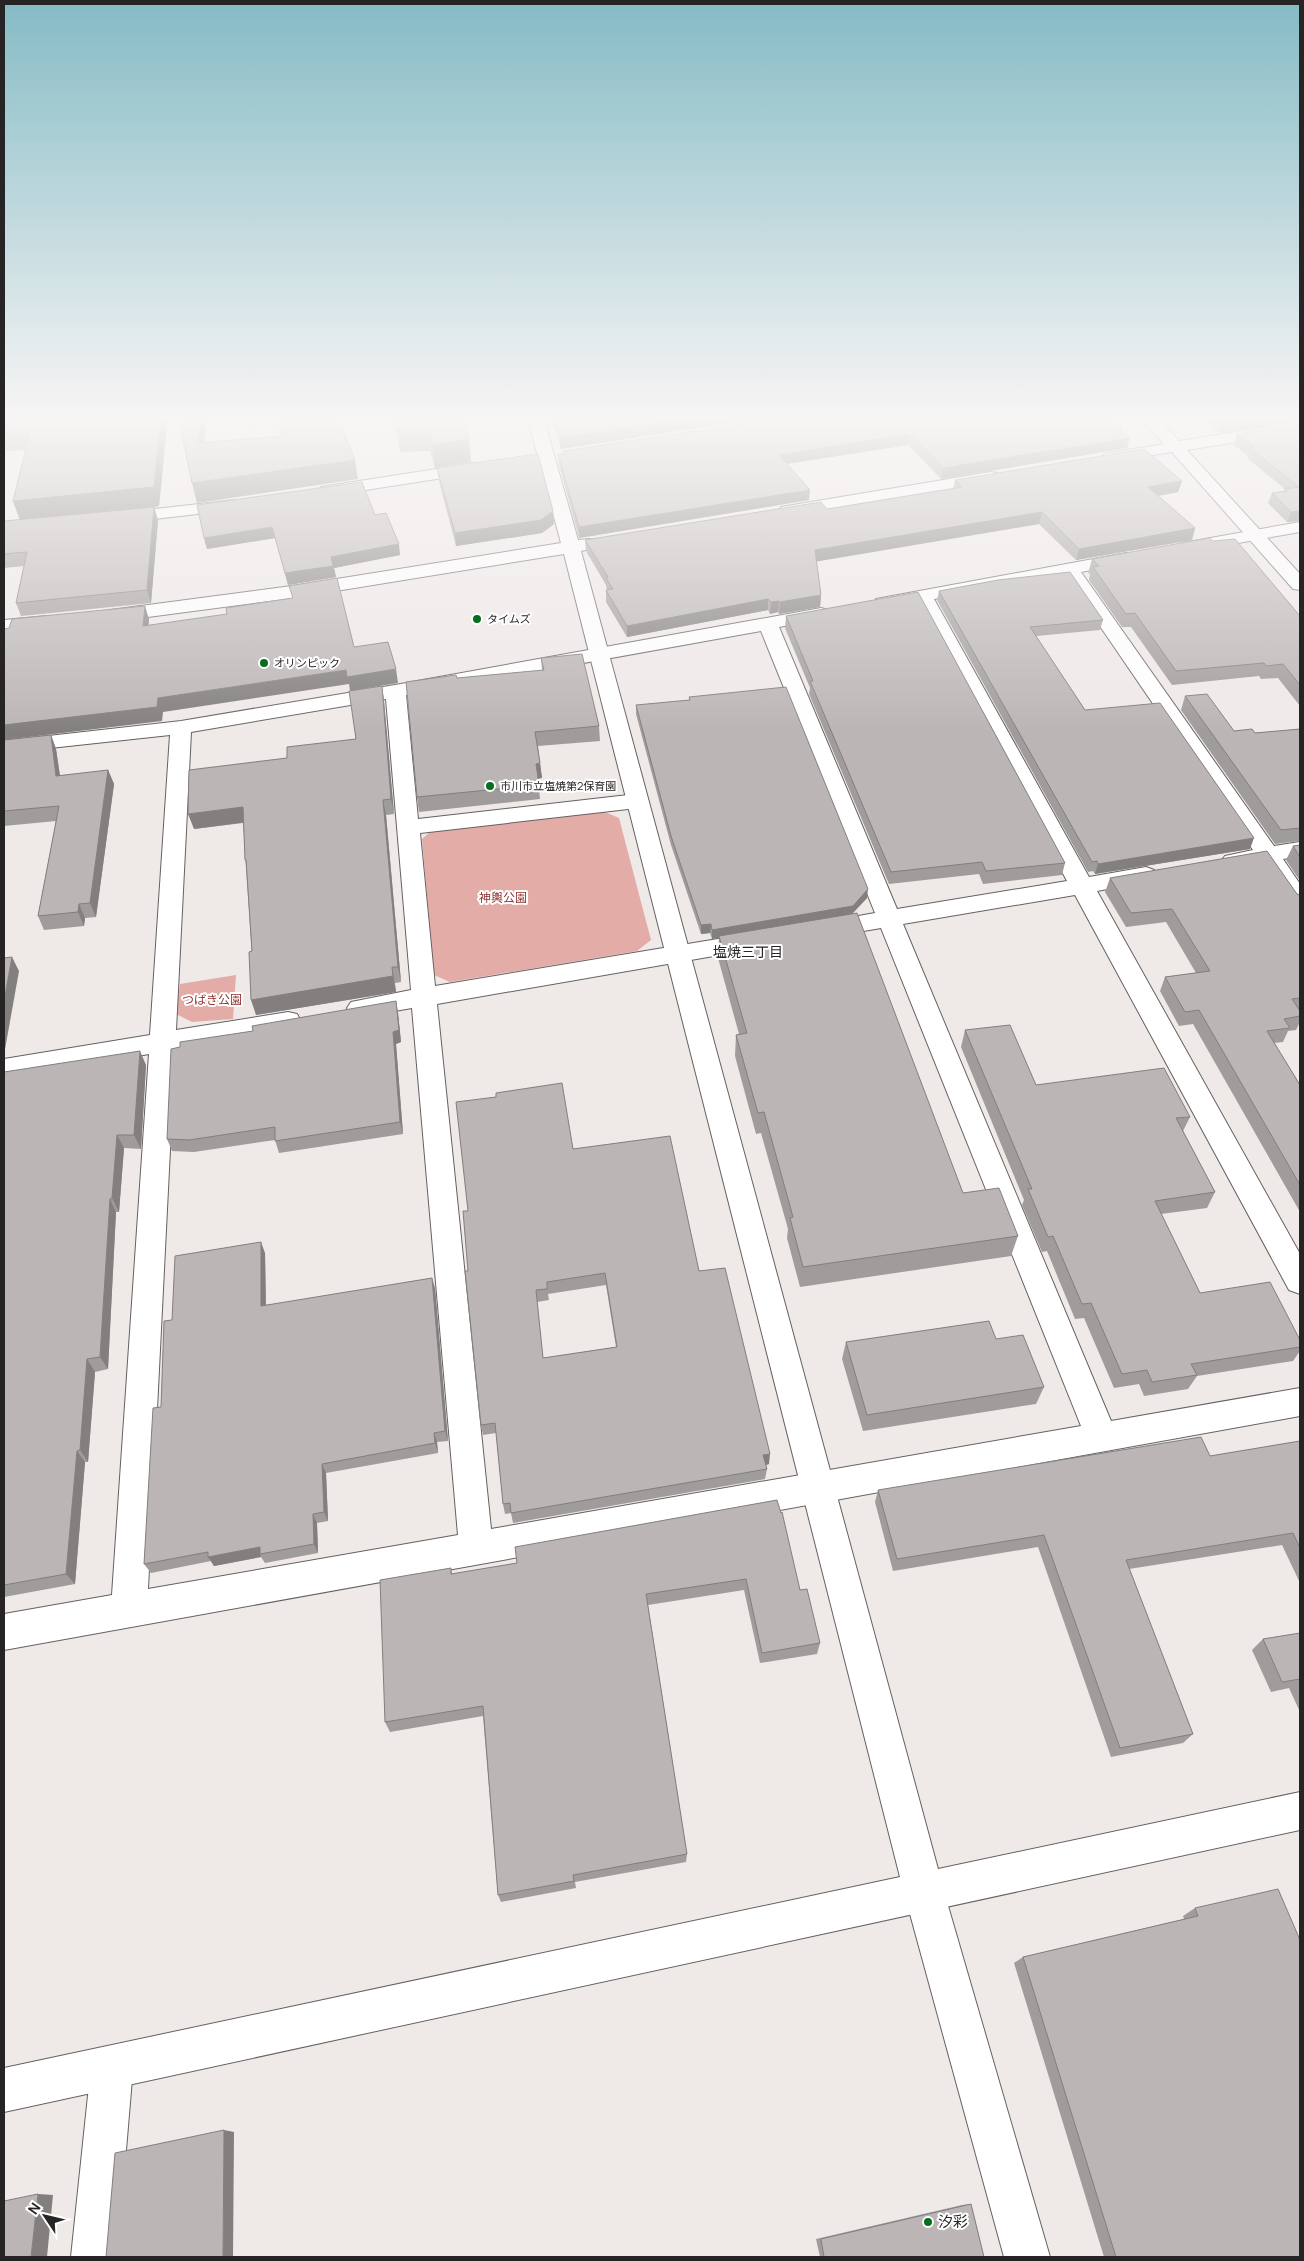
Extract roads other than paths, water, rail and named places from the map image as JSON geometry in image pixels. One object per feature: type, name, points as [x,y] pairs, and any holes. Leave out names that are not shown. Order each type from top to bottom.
[{"type":"street","points":[[564,522],[815,1488],[924,1892],[1027,2257]]},
{"type":"street","points":[[1244,522],[1300,585]]},
{"type":"street","points":[[1168,551],[1300,527]]},
{"type":"street","points":[[92,618],[242,599],[606,541]]},
{"type":"street","points":[[864,606],[1148,554]]},
{"type":"street","points":[[1070,569],[1300,901]]},
{"type":"street","points":[[922,595],[1300,1281]]},
{"type":"street","points":[[4,747],[181,727],[600,655],[836,611]]},
{"type":"street","points":[[4,626],[64,620]]},
{"type":"street","points":[[768,624],[1101,1436]]},
{"type":"street","points":[[395,691],[476,1547]]},
{"type":"street","points":[[129,1609],[181,727]]},
{"type":"street","points":[[408,826],[636,801]]},
{"type":"street","points":[[1210,864],[1300,849]]},
{"type":"street","points":[[802,933],[1171,871]]},
{"type":"street","points":[[337,1012],[773,938]]},
{"type":"street","points":[[4,1069],[308,1017]]},
{"type":"street","points":[[4,1632],[1300,1402]]},
{"type":"street","points":[[4,2090],[1300,1811]]},
{"type":"street","points":[[94,2257],[112,2067]]},
{"type":"place","name":"タイムズ","points":[[477,619]]},
{"type":"place","name":"オリンピック","points":[[264,663]]},
{"type":"place","name":"市川市立塩焼第2保育園","points":[[490,786]]},
{"type":"place","name":"汐彩","points":[[928,2222]]},
{"type":"district","name":"塩焼三丁目","points":[[748,952]]},
{"type":"park label","name":"神輿公園","points":[[503,898]]},
{"type":"park label","name":"つばき公園","points":[[212,1000]]}]
